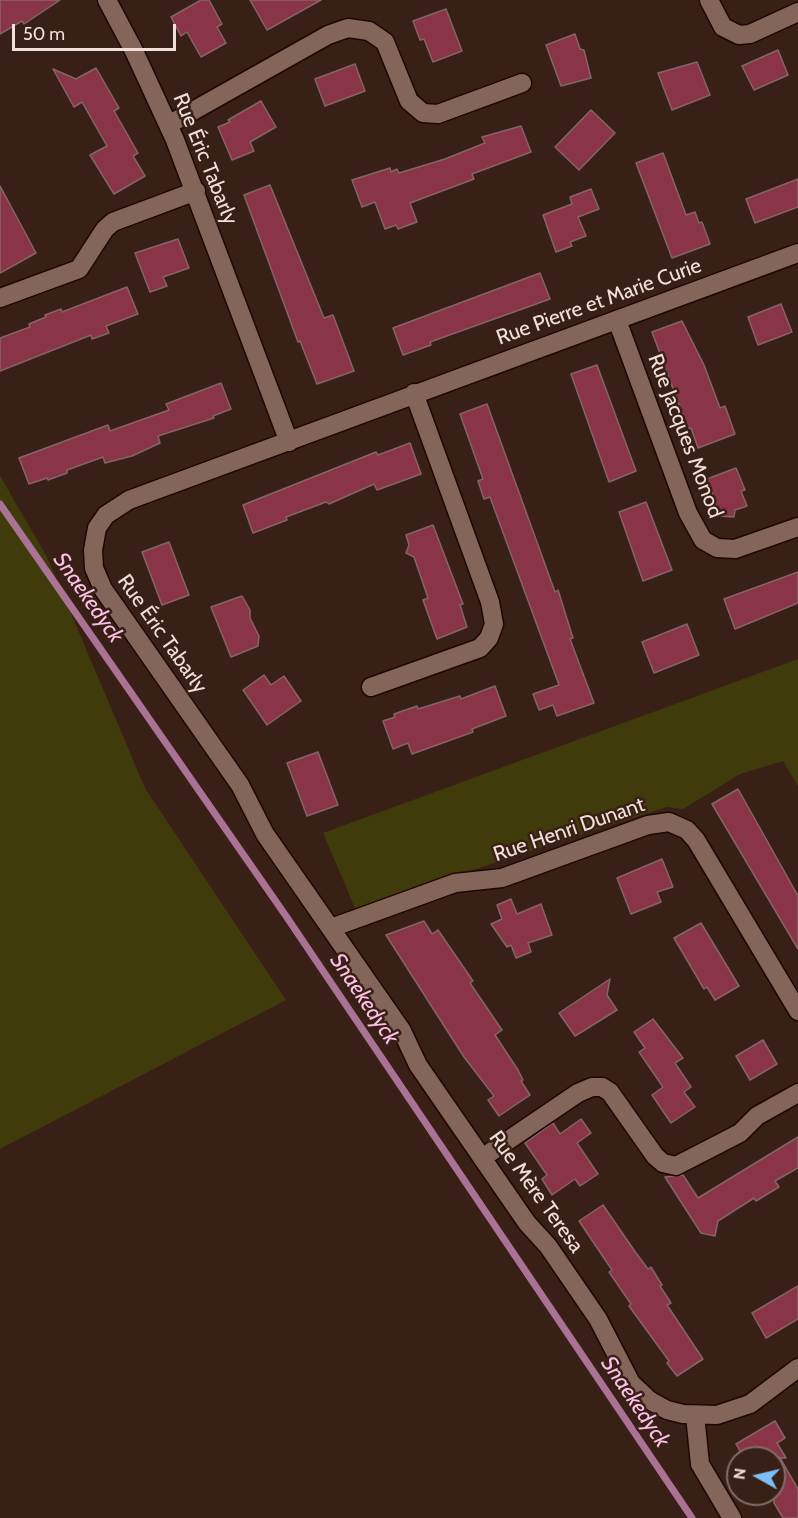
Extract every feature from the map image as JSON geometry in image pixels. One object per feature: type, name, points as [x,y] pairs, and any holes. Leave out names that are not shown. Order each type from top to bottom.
[{"type":"street","name":"Rue Éric Tabarly","points":[[107,0],[168,124],[196,191],[289,442]]},
{"type":"street","points":[[709,0],[723,27],[739,35],[750,34],[798,12]]},
{"type":"street","points":[[168,124],[328,35],[348,28],[369,31],[385,42],[409,102],[423,113],[438,114],[522,83]]},
{"type":"street","points":[[0,298],[79,269],[105,229],[113,222],[196,191]]},
{"type":"street","name":"Rue Pierre et Marie Curie","points":[[414,393],[798,253]]},
{"type":"street","name":"Rue Jacques Monod","points":[[617,320],[688,513],[703,540],[717,548],[735,549],[798,527]]},
{"type":"street","name":"Rue Éric Tabarly","points":[[295,876],[265,834],[240,785],[103,589],[94,568],[95,535],[101,521],[120,505],[414,393]]},
{"type":"street","points":[[371,687],[480,648],[489,638],[494,624],[490,602],[414,393]]},
{"type":"street","name":"Rue Henri Dunant","points":[[331,928],[455,883],[502,878],[648,825],[669,822],[687,830],[696,840],[798,1011]]},
{"type":"street","name":"Rue Mère Teresa","points":[[295,876],[402,1031],[414,1059],[527,1223],[548,1245],[598,1319],[631,1383],[660,1407],[695,1415],[717,1415],[741,1408],[798,1368]]},
{"type":"street","points":[[482,1158],[591,1087],[602,1087],[610,1092],[655,1156],[663,1162],[676,1166],[740,1133],[757,1116],[798,1093]]},
{"type":"street","points":[[695,1415],[698,1457],[702,1471],[732,1518]]},
{"type":"shaded area","points":[[0,476],[47,557],[145,788],[286,1000],[0,1149]]},
{"type":"shaded area","points":[[798,659],[798,786],[783,761],[740,774],[683,809],[667,807],[355,908],[323,833]]},
{"type":"building","points":[[0,0],[60,0],[24,24],[22,21],[0,34]]},
{"type":"building","points":[[201,0],[209,0],[222,24],[217,27],[226,43],[201,57],[187,32],[181,36],[171,17]]},
{"type":"building","points":[[250,0],[321,0],[267,30]]},
{"type":"building","points":[[446,9],[462,51],[433,62],[424,39],[420,40],[413,21]]},
{"type":"building","points":[[575,34],[580,49],[584,50],[591,78],[561,86],[546,45]]},
{"type":"building","points":[[778,50],[788,75],[754,90],[742,66]]},
{"type":"building","points":[[697,62],[710,95],[672,110],[658,73]]},
{"type":"building","points":[[355,64],[365,91],[325,106],[315,79]]},
{"type":"building","points":[[96,68],[119,108],[114,111],[138,153],[133,156],[145,176],[114,194],[90,155],[107,146],[82,102],[74,107],[53,69],[76,79]]},
{"type":"building","points":[[261,101],[276,127],[250,142],[254,151],[232,160],[218,127],[230,122],[228,120]]},
{"type":"building","points":[[591,110],[615,133],[579,170],[555,147]]},
{"type":"building","points":[[521,126],[531,152],[472,174],[474,179],[410,203],[417,222],[398,229],[396,225],[385,229],[375,202],[362,207],[352,180],[390,168],[391,172],[397,169],[399,173],[445,159],[485,143],[482,137]]},
{"type":"building","points":[[663,153],[686,215],[695,212],[699,223],[702,222],[710,244],[672,258],[636,163]]},
{"type":"building","points":[[798,179],[798,207],[755,223],[746,199]]},
{"type":"building","points":[[270,185],[324,318],[333,315],[354,371],[317,384],[300,341],[298,342],[244,195]]},
{"type":"building","points":[[0,186],[36,253],[0,273]]},
{"type":"building","points":[[591,189],[599,209],[578,217],[586,236],[570,242],[572,246],[556,252],[543,215],[572,204],[570,197]]},
{"type":"building","points":[[178,239],[189,268],[163,277],[167,286],[150,292],[135,253]]},
{"type":"building","points":[[540,273],[550,299],[430,342],[431,345],[403,355],[393,328]]},
{"type":"building","points":[[127,287],[138,314],[106,326],[109,333],[92,339],[91,335],[0,371],[0,338],[30,327],[29,324],[46,317],[45,315],[61,309],[62,312]]},
{"type":"building","points":[[781,304],[792,332],[758,345],[748,317]]},
{"type":"building","points":[[682,321],[704,365],[720,408],[725,406],[735,434],[698,448],[691,428],[688,429],[652,332]]},
{"type":"building","points":[[597,365],[636,471],[609,482],[571,374]]},
{"type":"building","points":[[221,383],[231,409],[213,416],[214,418],[158,436],[160,443],[132,456],[105,463],[103,457],[67,470],[67,473],[48,480],[47,478],[29,484],[19,458],[108,425],[110,431],[169,410],[166,404]]},
{"type":"building","points":[[487,404],[555,592],[558,590],[573,638],[570,639],[594,703],[557,716],[553,705],[539,710],[533,694],[559,685],[490,497],[484,499],[478,481],[483,479],[460,414]]},
{"type":"building","points":[[410,443],[421,474],[377,490],[374,484],[329,504],[326,502],[286,517],[287,520],[253,533],[243,505],[376,452],[378,455]]},
{"type":"building","points":[[736,468],[745,490],[741,491],[747,506],[735,510],[734,517],[720,516],[707,479]]},
{"type":"building","points":[[646,502],[672,570],[643,581],[619,512]]},
{"type":"building","points":[[433,525],[463,604],[460,605],[467,627],[437,639],[423,600],[428,598],[414,557],[406,553],[409,545],[406,535]]},
{"type":"building","points":[[169,542],[189,595],[162,605],[142,552]]},
{"type":"building","points":[[798,572],[798,603],[735,629],[724,599]]},
{"type":"building","points":[[242,596],[250,610],[250,618],[259,636],[258,646],[231,657],[211,607]]},
{"type":"building","points":[[687,624],[699,655],[654,673],[642,642]]},
{"type":"building","points":[[264,675],[271,685],[284,676],[301,701],[267,725],[243,690]]},
{"type":"building","points":[[495,686],[506,716],[472,729],[473,732],[412,754],[408,743],[393,749],[383,721],[395,717],[394,714],[460,696],[461,699]]},
{"type":"building","points":[[318,752],[338,805],[307,816],[287,763]]},
{"type":"building","points":[[738,789],[798,896],[798,949],[712,804]]},
{"type":"building","points":[[662,859],[673,887],[657,892],[661,902],[631,914],[617,878]]},
{"type":"building","points":[[511,899],[517,914],[541,904],[552,935],[528,943],[531,952],[516,958],[511,945],[507,947],[491,924],[502,919],[497,905]]},
{"type":"building","points":[[424,921],[432,934],[438,930],[473,981],[470,983],[502,1030],[495,1035],[518,1070],[523,1080],[521,1081],[530,1095],[499,1116],[488,1100],[494,1096],[464,1057],[386,935]]},
{"type":"building","points":[[701,923],[739,986],[715,1000],[707,987],[704,989],[674,938]]},
{"type":"building","points":[[610,979],[607,995],[617,1010],[575,1036],[559,1013]]},
{"type":"building","points":[[653,1019],[683,1058],[675,1063],[691,1087],[684,1092],[695,1107],[671,1123],[652,1095],[663,1087],[639,1052],[645,1048],[634,1032]]},
{"type":"building","points":[[763,1040],[777,1064],[750,1080],[736,1056]]},
{"type":"building","points":[[581,1119],[591,1133],[577,1143],[598,1174],[580,1186],[575,1179],[552,1195],[542,1179],[547,1175],[525,1143],[553,1123],[560,1134]]},
{"type":"building","points":[[798,1137],[798,1168],[775,1181],[779,1187],[756,1201],[754,1198],[718,1221],[715,1236],[701,1233],[665,1177],[683,1175],[698,1198]]},
{"type":"building","points":[[603,1205],[648,1269],[651,1267],[671,1303],[667,1305],[703,1359],[677,1376],[667,1363],[669,1361],[629,1306],[631,1304],[609,1272],[612,1270],[579,1221]]},
{"type":"building","points":[[798,1286],[798,1319],[766,1338],[752,1313]]},
{"type":"building","points":[[775,1421],[785,1438],[777,1443],[779,1446],[737,1446],[736,1444]]},
{"type":"building","points":[[786,1468],[798,1489],[798,1518],[783,1518],[776,1506],[786,1506]]},
{"type":"waterway","name":"Snaekedyck","points":[[0,504],[286,916],[692,1518]]}]
